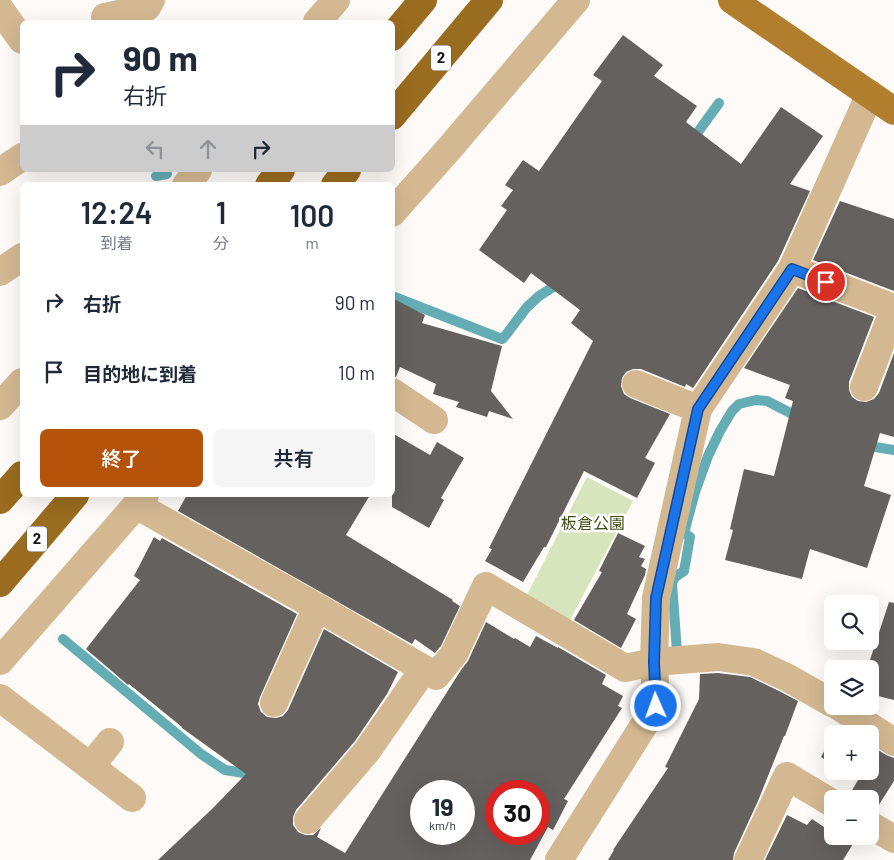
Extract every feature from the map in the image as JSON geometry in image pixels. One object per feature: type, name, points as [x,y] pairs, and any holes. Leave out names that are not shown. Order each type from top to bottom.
[{"type":"highway","points":[[395,33],[423,0]]},
{"type":"highway","name":"2","points":[[395,112],[489,0]]},
{"type":"highway","points":[[271,182],[279,172]]},
{"type":"highway","points":[[337,182],[345,172]]},
{"type":"highway","points":[[0,500],[20,476]]},
{"type":"highway","name":"2","points":[[0,584],[73,497]]},
{"type":"main road","points":[[732,0],[894,111]]},
{"type":"street","points":[[103,13],[142,8],[147,6],[151,0]]},
{"type":"street","points":[[319,20],[336,0]]},
{"type":"street","points":[[395,210],[576,0]]},
{"type":"street","points":[[0,8],[20,37]]},
{"type":"street","points":[[559,860],[656,706],[654,662],[656,598],[698,409],[792,269],[870,94]]},
{"type":"street","points":[[0,172],[20,158]]},
{"type":"street","points":[[188,182],[196,172]]},
{"type":"street","points":[[0,272],[20,258]]},
{"type":"street","points":[[792,269],[894,309],[864,387]]},
{"type":"street","points":[[0,406],[20,384]]},
{"type":"street","points":[[636,384],[698,409]]},
{"type":"street","points":[[395,394],[434,420]]},
{"type":"street","points":[[0,661],[140,500],[317,607],[436,676],[454,654],[486,586],[625,668],[654,662],[718,657],[754,662],[788,678],[824,698]]},
{"type":"street","points":[[274,702],[317,607]]},
{"type":"street","points":[[308,820],[367,751],[424,669]]},
{"type":"street","points":[[0,698],[132,798]]},
{"type":"street","points":[[852,715],[894,742]]},
{"type":"street","points":[[91,766],[110,742]]},
{"type":"street","points":[[748,860],[787,776],[824,798]]},
{"type":"street","points":[[879,830],[894,839]]},
{"type":"green space","name":"板倉公園","points":[[587,477],[633,501],[569,622],[526,597]]},
{"type":"building","points":[[623,35],[663,65],[654,76],[697,106],[686,122],[741,164],[781,107],[823,136],[790,184],[810,191],[778,261],[693,388],[686,384],[685,387],[641,369],[633,369],[626,372],[622,378],[621,386],[624,394],[670,414],[645,458],[655,463],[637,498],[584,471],[546,547],[544,547],[523,582],[485,561],[492,549],[489,548],[593,341],[571,323],[580,310],[531,273],[524,283],[479,250],[507,210],[501,206],[513,190],[505,185],[523,160],[539,171],[602,81],[593,75]]},
{"type":"building","points":[[840,201],[894,219],[894,291],[813,260]]},
{"type":"building","points":[[798,288],[874,317],[849,382],[849,390],[852,397],[858,401],[866,402],[874,399],[879,393],[894,353],[894,437],[880,433],[864,486],[891,495],[867,568],[810,549],[802,579],[725,560],[733,530],[730,529],[744,469],[774,476],[793,401],[785,398],[790,385],[744,368]]},
{"type":"building","points":[[395,300],[425,315],[422,323],[502,346],[491,391],[513,419],[489,411],[487,417],[456,407],[459,402],[433,394],[436,384],[400,367],[396,377]]},
{"type":"building","points":[[395,435],[430,455],[437,442],[464,458],[441,498],[444,500],[429,528],[392,507],[392,497],[395,497]]},
{"type":"building","points":[[186,497],[369,497],[346,535],[460,606],[441,646],[435,653],[415,639],[412,644],[178,511]]},
{"type":"building","points":[[618,533],[645,546],[639,557],[645,559],[641,566],[646,569],[627,614],[636,619],[621,648],[574,620],[602,572],[599,571]]},
{"type":"building","points":[[154,537],[160,541],[162,538],[297,614],[260,697],[258,704],[261,712],[267,717],[276,718],[283,716],[288,710],[324,629],[398,672],[387,694],[355,741],[296,810],[293,817],[293,825],[298,832],[305,835],[313,835],[321,828],[317,837],[345,853],[468,661],[486,622],[530,647],[536,636],[606,675],[602,684],[623,696],[618,706],[622,708],[564,799],[568,801],[553,830],[550,828],[550,780],[485,780],[485,845],[538,845],[530,860],[158,860],[246,774],[182,728],[86,649],[140,580],[134,576]]},
{"type":"building","points":[[889,602],[894,603],[894,700],[879,696],[879,660],[870,660],[873,650],[879,650],[879,632]]},
{"type":"building","points":[[718,673],[750,677],[798,701],[758,801],[734,853],[733,860],[608,860],[668,768],[665,767],[699,699],[700,674]]},
{"type":"building","points":[[879,751],[894,758],[894,781],[879,805],[879,790],[852,790],[858,780],[879,780]]},
{"type":"building","points":[[787,815],[807,825],[812,819],[824,827],[824,845],[852,845],[843,860],[765,860]]},
{"type":"waterway","points":[[690,143],[719,103]]},
{"type":"waterway","points":[[156,176],[167,174]]},
{"type":"waterway","points":[[395,297],[502,339],[527,307],[539,296],[561,282]]},
{"type":"waterway","points":[[677,652],[672,583],[675,577],[684,571],[690,537],[684,533],[695,492],[708,456],[720,431],[732,411],[739,404],[756,400],[767,401],[802,419]]},
{"type":"waterway","points":[[863,445],[894,450]]},
{"type":"waterway","points":[[63,639],[201,754],[225,770],[244,773],[255,782]]},
{"type":"route","points":[[656,706],[654,662],[656,598],[698,409],[792,269],[826,282]]}]
